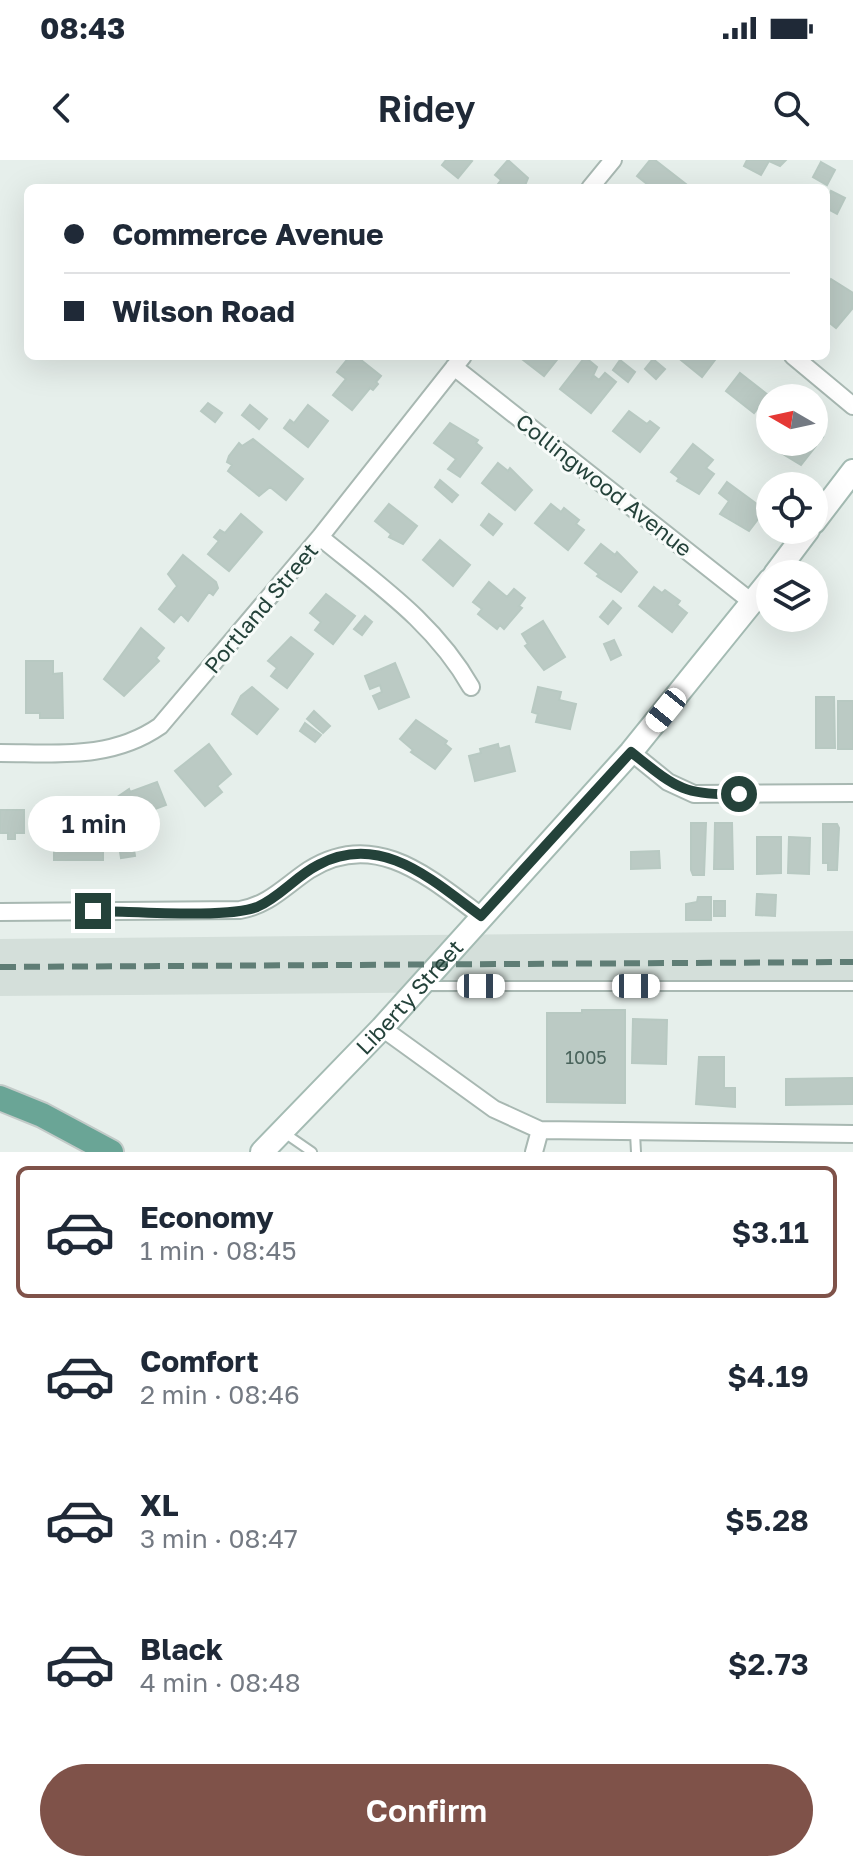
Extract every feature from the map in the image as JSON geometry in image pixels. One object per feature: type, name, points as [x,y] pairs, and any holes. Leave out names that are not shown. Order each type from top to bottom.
[{"type":"main road","points":[[828,504],[853,471]]},
{"type":"main road","name":"Liberty Street","points":[[262,1152],[382,1028],[631,752],[756,599]]},
{"type":"main road","points":[[0,1098],[42,1115],[111,1152]]},
{"type":"street","points":[[593,184],[613,160]]},
{"type":"street","points":[[798,360],[853,406]]},
{"type":"street","name":"Portland Street","points":[[0,753],[90,753],[139,741],[178,707],[320,537],[458,362]]},
{"type":"street","name":"Collingwood Avenue","points":[[458,362],[753,603]]},
{"type":"street","points":[[320,537],[430,628],[451,652],[471,687]]},
{"type":"street","points":[[631,752],[668,782],[694,794],[853,793]]},
{"type":"street","points":[[0,912],[240,910],[257,907],[321,863],[356,854],[373,854],[412,866],[481,916]]},
{"type":"street","points":[[382,1028],[494,1109],[540,1130],[853,1134]]},
{"type":"street","points":[[534,1152],[540,1130]]},
{"type":"lane","points":[[419,986],[853,986]]},
{"type":"lane","points":[[282,1132],[312,1152]]},
{"type":"lane","points":[[635,1133],[636,1152]]},
{"type":"shaded area","points":[[853,931],[853,989],[0,996],[0,939]]},
{"type":"building","points":[[446,160],[472,161],[458,178],[442,165]]},
{"type":"building","points":[[508,160],[528,178],[526,184],[498,184],[501,180],[495,175]]},
{"type":"building","points":[[650,160],[655,160],[686,184],[647,184],[637,176]]},
{"type":"building","points":[[747,160],[786,160],[780,166],[769,161],[761,175],[744,166]]},
{"type":"building","points":[[821,162],[835,170],[828,184],[813,177]]},
{"type":"building","points":[[831,191],[845,198],[837,214],[830,210]]},
{"type":"building","points":[[830,280],[853,293],[852,309],[836,328],[830,323]]},
{"type":"building","points":[[347,360],[361,360],[381,376],[373,390],[370,388],[352,410],[333,395],[346,379],[337,372]]},
{"type":"building","points":[[523,360],[557,360],[544,376]]},
{"type":"building","points":[[583,360],[589,360],[597,367],[591,380],[594,376],[599,380],[605,373],[616,382],[591,413],[560,389]]},
{"type":"building","points":[[620,360],[635,372],[628,382],[613,370]]},
{"type":"building","points":[[654,360],[665,369],[656,379],[645,369]]},
{"type":"building","points":[[681,360],[715,360],[702,377]]},
{"type":"building","points":[[740,373],[756,386],[756,410],[754,413],[726,391]]},
{"type":"building","points":[[208,403],[222,413],[215,422],[201,411]]},
{"type":"building","points":[[250,405],[267,419],[259,429],[242,415]]},
{"type":"building","points":[[308,405],[328,421],[308,447],[284,428],[290,420],[294,423]]},
{"type":"building","points":[[629,411],[647,424],[650,421],[659,428],[640,452],[613,431]]},
{"type":"building","points":[[450,423],[478,440],[476,443],[482,448],[460,477],[448,469],[456,459],[434,443]]},
{"type":"building","points":[[253,439],[303,479],[286,500],[270,487],[259,496],[228,471],[232,465],[227,462],[229,456],[239,443],[242,446]]},
{"type":"building","points":[[693,444],[713,460],[706,468],[714,474],[699,494],[677,481],[679,478],[671,472]]},
{"type":"building","points":[[786,456],[808,456],[801,465]]},
{"type":"building","points":[[498,463],[508,471],[510,468],[532,490],[515,510],[482,483]]},
{"type":"building","points":[[440,480],[458,495],[452,502],[435,487]]},
{"type":"building","points":[[727,482],[756,503],[756,522],[749,531],[720,514],[729,501],[719,493]]},
{"type":"building","points":[[389,504],[417,526],[403,544],[389,537],[391,534],[375,521]]},
{"type":"building","points":[[551,504],[561,512],[564,508],[579,520],[576,524],[584,530],[568,550],[535,523]]},
{"type":"building","points":[[241,514],[262,532],[229,571],[208,554],[219,541],[214,537],[220,530],[225,533]]},
{"type":"building","points":[[489,514],[502,524],[493,535],[481,525]]},
{"type":"building","points":[[440,540],[470,565],[453,586],[423,560]]},
{"type":"building","points":[[601,544],[615,555],[617,552],[637,572],[621,592],[597,576],[599,574],[585,563]]},
{"type":"building","points":[[183,555],[216,582],[218,588],[213,595],[209,592],[188,621],[181,614],[174,622],[159,609],[177,586],[168,574]]},
{"type":"building","points":[[489,582],[507,597],[514,589],[525,598],[519,606],[522,608],[504,629],[500,625],[497,629],[478,614],[482,609],[473,602]]},
{"type":"building","points":[[654,587],[662,593],[665,590],[680,601],[677,605],[687,613],[672,632],[639,606]]},
{"type":"building","points":[[326,594],[355,616],[333,644],[315,630],[321,622],[310,613]]},
{"type":"building","points":[[613,601],[621,608],[608,624],[600,617]]},
{"type":"building","points":[[365,616],[372,622],[362,635],[354,629]]},
{"type":"building","points":[[543,621],[565,657],[544,670],[525,646],[528,644],[522,634]]},
{"type":"building","points":[[141,628],[164,648],[156,658],[159,661],[124,696],[104,679]]},
{"type":"building","points":[[291,637],[313,654],[287,688],[271,676],[277,668],[268,661]]},
{"type":"building","points":[[614,640],[621,655],[611,660],[604,644]]},
{"type":"building","points":[[26,661],[53,661],[53,674],[62,673],[63,718],[40,718],[40,713],[26,713]]},
{"type":"building","points":[[395,663],[409,697],[379,709],[373,696],[382,692],[380,685],[370,689],[365,676]]},
{"type":"building","points":[[252,687],[278,709],[257,734],[232,714],[241,696]]},
{"type":"building","points":[[538,687],[561,692],[559,700],[576,704],[570,729],[536,722],[538,714],[532,712]]},
{"type":"building","points":[[816,697],[834,697],[835,748],[816,748]]},
{"type":"building","points":[[838,701],[853,701],[853,749],[838,749]]},
{"type":"building","points":[[314,711],[330,726],[323,733],[307,719]]},
{"type":"building","points":[[416,720],[447,741],[445,744],[451,749],[435,769],[411,752],[413,750],[400,739]]},
{"type":"building","points":[[305,723],[321,735],[315,742],[300,731]]},
{"type":"building","points":[[209,744],[231,774],[217,786],[222,792],[205,806],[175,771]]},
{"type":"building","points":[[498,744],[499,749],[509,746],[515,771],[475,781],[469,756]]},
{"type":"building","points":[[157,782],[166,805],[147,812],[151,822],[128,831],[116,798],[129,789],[130,792]]},
{"type":"building","points":[[0,810],[24,810],[24,833],[15,833],[15,839],[8,839],[8,833],[0,833]]},
{"type":"building","points":[[691,823],[706,823],[704,875],[693,875],[691,870]]},
{"type":"building","points":[[715,823],[732,823],[733,869],[714,869]]},
{"type":"building","points":[[823,824],[837,824],[839,828],[837,870],[828,870],[828,863],[823,863]]},
{"type":"building","points":[[54,836],[103,836],[103,860],[54,860]]},
{"type":"building","points":[[132,837],[135,856],[121,858],[118,839]]},
{"type":"building","points":[[757,837],[781,837],[781,873],[757,874]]},
{"type":"building","points":[[789,837],[810,838],[809,874],[788,873]]},
{"type":"building","points":[[659,851],[660,868],[631,869],[631,852]]},
{"type":"building","points":[[757,894],[776,895],[775,916],[756,915]]},
{"type":"building","points":[[698,897],[711,897],[711,920],[686,920],[686,904],[697,902]]},
{"type":"building","points":[[714,901],[725,901],[725,916],[714,916]]},
{"type":"building","points":[[582,1010],[625,1010],[625,1103],[547,1102],[547,1013],[582,1013]]},
{"type":"building","points":[[633,1019],[667,1020],[666,1064],[632,1063]]},
{"type":"building","points":[[699,1057],[724,1057],[724,1088],[735,1088],[735,1107],[696,1104]]},
{"type":"building","points":[[853,1078],[853,1104],[786,1105],[786,1079]]},
{"type":"railway","points":[[0,967],[853,962]]},
{"type":"route","points":[[93,911],[207,912],[257,907],[321,863],[338,857],[373,854],[412,866],[481,916],[631,752],[680,789],[694,794],[739,794]]}]
